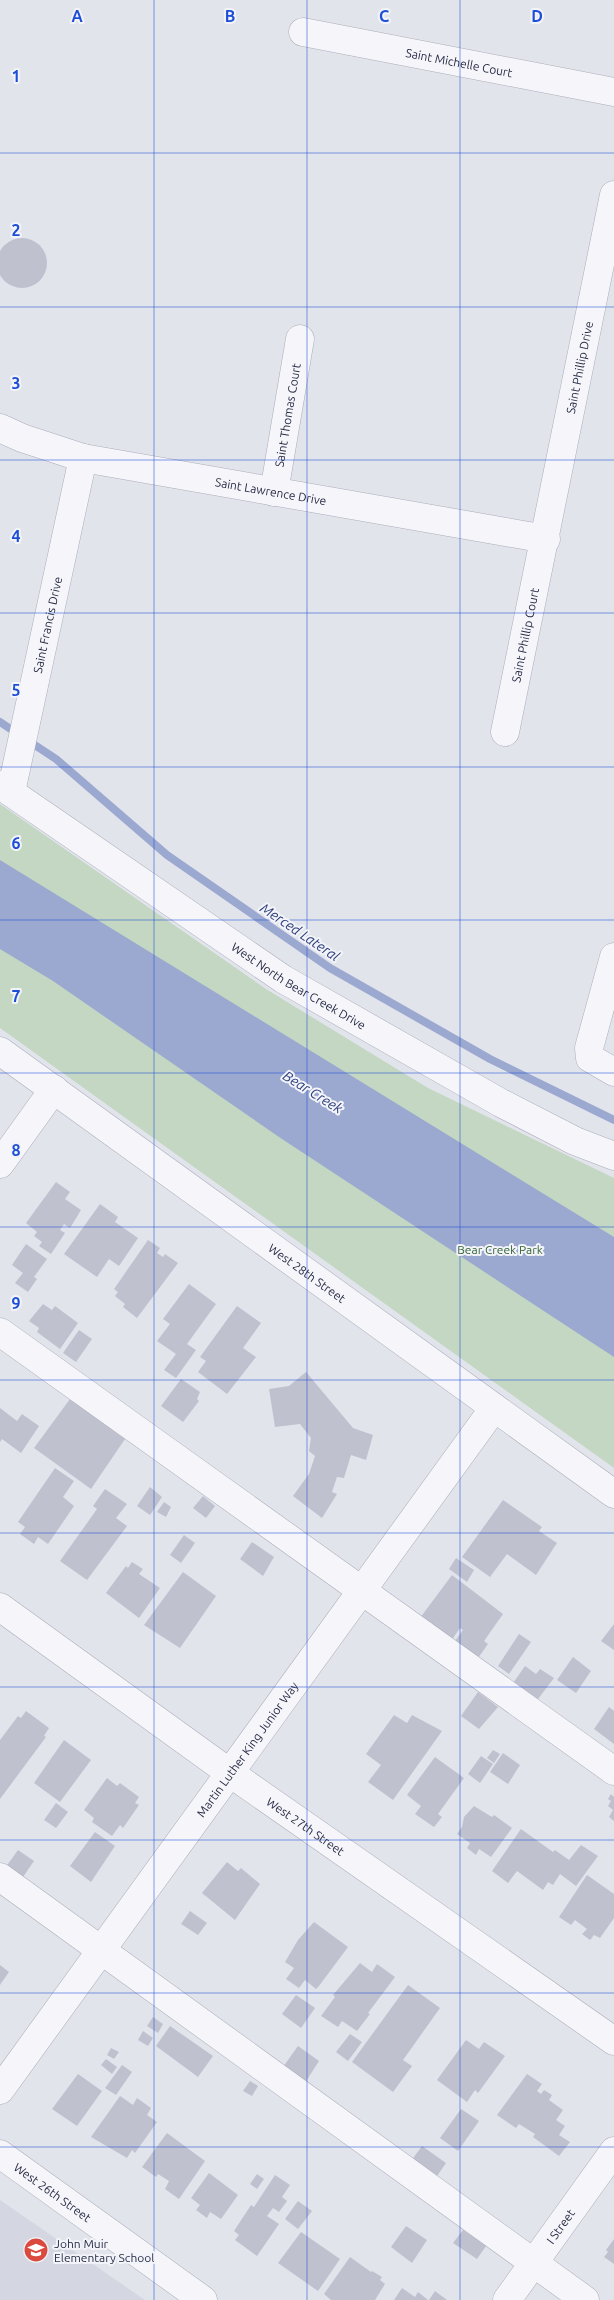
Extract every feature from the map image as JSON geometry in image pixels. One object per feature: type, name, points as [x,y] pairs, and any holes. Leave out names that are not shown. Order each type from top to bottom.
[{"type":"street","name":"Saint Michelle Court","points":[[303,32],[614,92]]},
{"type":"street","name":"Saint Phillip Drive","points":[[546,539],[590,306],[614,195]]},
{"type":"street","name":"Saint Thomas Court","points":[[274,492],[300,338]]},
{"type":"street","name":"Saint Lawrence Drive","points":[[0,428],[22,438],[82,458],[546,539]]},
{"type":"street","name":"Saint Francis Drive","points":[[8,783],[34,679],[82,458]]},
{"type":"street","name":"Saint Phillip Court","points":[[505,732],[546,539]]},
{"type":"street","name":"West North Bear Creek Drive","points":[[8,783],[283,979],[501,1103],[575,1141],[614,1156]]},
{"type":"street","points":[[614,957],[589,1048],[590,1058],[614,1072]]},
{"type":"street","name":"West 28th Street","points":[[0,1052],[54,1089],[614,1494]]},
{"type":"street","points":[[0,1164],[54,1089]]},
{"type":"street","points":[[0,1332],[614,1771]]},
{"type":"street","name":"Martin Luther King Junior Way","points":[[0,2090],[494,1408]]},
{"type":"street","name":"West 27th Street","points":[[0,1607],[230,1773],[614,2041]]},
{"type":"street","points":[[0,1877],[585,2300]]},
{"type":"street","name":"I Street","points":[[507,2300],[614,2151]]},
{"type":"street","name":"West 26th Street","points":[[0,2154],[203,2300]]},
{"type":"shaded area","name":"John Muir Elementary School","points":[[0,2200],[145,2300],[0,2300]]},
{"type":"green space","name":"Bear Creek Park","points":[[0,804],[266,989],[428,1088],[614,1178],[614,1468],[0,1028]]},
{"type":"water","name":"Bear Creek","points":[[0,860],[614,1237],[614,1357],[279,1137],[53,981],[0,949]]},
{"type":"building","points":[[22,238],[40,245],[47,263],[40,281],[22,288],[4,281],[-3,263],[4,245]]},
{"type":"building","points":[[56,1182],[70,1192],[65,1199],[81,1210],[70,1228],[64,1224],[60,1230],[65,1233],[51,1254],[39,1246],[42,1242],[34,1236],[37,1232],[26,1223]]},
{"type":"building","points":[[100,1204],[118,1217],[115,1222],[138,1238],[119,1266],[109,1259],[97,1277],[64,1254]]},
{"type":"building","points":[[148,1240],[160,1248],[157,1253],[163,1257],[165,1254],[178,1263],[137,1318],[123,1307],[125,1304],[115,1296],[118,1292],[114,1289]]},
{"type":"building","points":[[26,1244],[47,1259],[34,1277],[37,1279],[28,1292],[15,1283],[23,1273],[12,1265]]},
{"type":"building","points":[[189,1284],[216,1304],[187,1344],[196,1350],[176,1378],[164,1370],[176,1354],[157,1341],[170,1324],[163,1319]]},
{"type":"building","points":[[43,1304],[52,1310],[55,1306],[78,1323],[60,1349],[37,1332],[39,1328],[29,1321]]},
{"type":"building","points":[[237,1306],[261,1323],[243,1348],[256,1357],[227,1394],[198,1372],[206,1361],[200,1357]]},
{"type":"building","points":[[79,1330],[92,1339],[76,1362],[63,1353]]},
{"type":"building","points":[[306,1372],[353,1428],[373,1435],[366,1460],[351,1455],[344,1478],[337,1477],[332,1492],[337,1494],[322,1518],[293,1496],[309,1474],[315,1456],[309,1451],[311,1438],[300,1424],[275,1427],[269,1389],[289,1386]]},
{"type":"building","points":[[181,1379],[200,1392],[197,1399],[199,1401],[183,1422],[161,1406]]},
{"type":"building","points":[[70,1399],[125,1439],[91,1489],[34,1448]]},
{"type":"building","points":[[0,1408],[17,1421],[22,1414],[39,1426],[21,1453],[2,1439],[0,1442]]},
{"type":"building","points":[[55,1468],[74,1481],[63,1497],[74,1506],[48,1544],[38,1537],[34,1544],[20,1534],[25,1527],[18,1522]]},
{"type":"building","points":[[150,1487],[162,1497],[150,1515],[137,1506]]},
{"type":"building","points":[[105,1489],[127,1504],[116,1518],[127,1526],[87,1580],[60,1561],[97,1509],[93,1506]]},
{"type":"building","points":[[203,1496],[215,1506],[206,1518],[193,1508]]},
{"type":"building","points":[[503,1500],[542,1527],[539,1531],[557,1543],[536,1575],[507,1554],[490,1577],[462,1557]]},
{"type":"building","points":[[164,1502],[171,1507],[166,1517],[157,1512]]},
{"type":"building","points":[[184,1535],[195,1543],[181,1563],[170,1555]]},
{"type":"building","points":[[252,1542],[274,1557],[263,1576],[240,1559]]},
{"type":"building","points":[[456,1558],[474,1570],[467,1582],[449,1569]]},
{"type":"building","points":[[132,1562],[143,1569],[139,1574],[160,1588],[139,1618],[106,1593],[126,1566],[128,1568]]},
{"type":"building","points":[[183,1572],[216,1596],[180,1648],[144,1625]]},
{"type":"building","points":[[452,1575],[503,1614],[484,1641],[488,1644],[478,1658],[455,1641],[463,1630],[460,1628],[451,1641],[420,1618]]},
{"type":"building","points":[[614,1624],[614,1650],[601,1641]]},
{"type":"building","points":[[519,1634],[531,1642],[509,1674],[498,1666]]},
{"type":"building","points":[[573,1657],[591,1671],[576,1693],[557,1680]]},
{"type":"building","points":[[525,1666],[536,1674],[540,1669],[554,1678],[535,1703],[511,1686]]},
{"type":"building","points":[[478,1692],[498,1707],[479,1729],[461,1716]]},
{"type":"building","points":[[609,1707],[614,1711],[614,1744],[594,1729]]},
{"type":"building","points":[[26,1711],[49,1728],[44,1736],[46,1737],[0,1799],[0,1740],[18,1716],[21,1718]]},
{"type":"building","points":[[394,1715],[407,1723],[412,1715],[442,1731],[393,1800],[368,1782],[381,1765],[366,1754]]},
{"type":"building","points":[[64,1740],[91,1760],[60,1802],[34,1783]]},
{"type":"building","points":[[493,1750],[500,1754],[494,1763],[487,1758]]},
{"type":"building","points":[[503,1753],[520,1765],[508,1784],[490,1772]]},
{"type":"building","points":[[481,1756],[493,1764],[480,1783],[468,1774]]},
{"type":"building","points":[[435,1757],[464,1778],[438,1814],[442,1817],[434,1827],[415,1814],[421,1806],[407,1795]]},
{"type":"building","points":[[107,1778],[117,1786],[120,1783],[139,1797],[135,1803],[139,1805],[123,1828],[120,1825],[112,1836],[92,1822],[94,1818],[84,1810]]},
{"type":"building","points":[[611,1794],[614,1797],[614,1821],[609,1817],[613,1810],[608,1806],[611,1801],[608,1799]]},
{"type":"building","points":[[56,1803],[68,1812],[56,1828],[44,1820]]},
{"type":"building","points":[[474,1806],[492,1817],[494,1815],[512,1828],[491,1857],[479,1849],[476,1855],[467,1848],[470,1843],[457,1834],[462,1827],[464,1817]]},
{"type":"building","points":[[521,1829],[553,1852],[555,1850],[569,1860],[581,1845],[598,1856],[576,1886],[560,1874],[553,1885],[548,1882],[543,1890],[517,1871],[508,1883],[492,1871]]},
{"type":"building","points":[[95,1832],[115,1846],[91,1882],[70,1866]]},
{"type":"building","points":[[18,1850],[34,1861],[21,1880],[5,1868]]},
{"type":"building","points":[[227,1862],[238,1871],[241,1868],[260,1884],[235,1920],[202,1893]]},
{"type":"building","points":[[587,1875],[614,1894],[614,1918],[600,1938],[594,1935],[590,1940],[582,1934],[587,1929],[575,1920],[571,1925],[559,1917]]},
{"type":"building","points":[[190,1911],[207,1923],[198,1935],[181,1924]]},
{"type":"building","points":[[314,1922],[348,1947],[316,1989],[305,1980],[299,1988],[286,1979],[294,1968],[285,1962],[298,1940]]},
{"type":"building","points":[[360,1963],[372,1972],[377,1964],[395,1977],[357,2031],[342,2021],[338,2027],[321,2016],[335,1997],[333,1995]]},
{"type":"building","points":[[0,1965],[9,1972],[0,1985]]},
{"type":"building","points":[[408,1985],[440,2008],[403,2060],[412,2066],[393,2092],[352,2062]]},
{"type":"building","points":[[296,1995],[315,2008],[301,2028],[282,2014]]},
{"type":"building","points":[[153,2017],[163,2024],[158,2033],[147,2026]]},
{"type":"building","points":[[170,2026],[213,2056],[198,2077],[156,2046]]},
{"type":"building","points":[[143,2031],[153,2038],[148,2046],[138,2040]]},
{"type":"building","points":[[350,2034],[362,2042],[348,2061],[336,2052]]},
{"type":"building","points":[[466,2040],[479,2049],[484,2042],[505,2056],[478,2093],[475,2090],[467,2102],[437,2080]]},
{"type":"building","points":[[298,2046],[319,2061],[305,2083],[283,2067]]},
{"type":"building","points":[[111,2048],[119,2052],[114,2059],[107,2055]]},
{"type":"building","points":[[106,2059],[117,2067],[112,2074],[101,2065]]},
{"type":"building","points":[[122,2065],[132,2072],[116,2095],[105,2088]]},
{"type":"building","points":[[78,2074],[102,2091],[77,2126],[52,2109]]},
{"type":"building","points":[[527,2074],[542,2084],[537,2091],[541,2094],[544,2090],[552,2095],[549,2100],[563,2110],[556,2120],[565,2126],[559,2135],[570,2142],[559,2156],[533,2137],[535,2134],[519,2124],[516,2128],[497,2115]]},
{"type":"building","points":[[250,2081],[258,2086],[252,2096],[243,2091]]},
{"type":"building","points":[[120,2096],[133,2105],[137,2098],[151,2108],[147,2115],[157,2122],[135,2153],[132,2150],[127,2158],[91,2137]]},
{"type":"building","points":[[461,2109],[479,2121],[458,2151],[440,2138]]},
{"type":"building","points":[[167,2133],[205,2161],[179,2199],[165,2189],[169,2181],[158,2174],[156,2177],[142,2167]]},
{"type":"building","points":[[422,2146],[446,2163],[435,2179],[411,2161]]},
{"type":"building","points":[[209,2173],[238,2195],[221,2219],[210,2212],[207,2218],[196,2210],[200,2205],[191,2198]]},
{"type":"building","points":[[257,2174],[264,2179],[257,2189],[250,2184]]},
{"type":"building","points":[[275,2175],[290,2185],[282,2197],[287,2201],[279,2212],[273,2208],[267,2216],[279,2224],[257,2256],[235,2240],[239,2235],[234,2231],[251,2205],[254,2207]]},
{"type":"building","points":[[298,2201],[312,2211],[298,2229],[285,2219]]},
{"type":"building","points":[[406,2226],[427,2240],[412,2263],[391,2247]]},
{"type":"building","points":[[463,2230],[486,2246],[477,2259],[453,2243]]},
{"type":"building","points":[[301,2232],[340,2259],[318,2291],[278,2263]]},
{"type":"building","points":[[614,2239],[614,2264],[604,2257],[608,2252],[606,2250]]},
{"type":"building","points":[[350,2257],[371,2272],[382,2277],[380,2280],[385,2284],[375,2300],[331,2300],[324,2294]]},
{"type":"building","points":[[402,2288],[415,2297],[418,2292],[428,2300],[394,2300]]},
{"type":"building","points":[[435,2291],[447,2300],[429,2300]]},
{"type":"waterway","name":"Merced Lateral","points":[[0,722],[56,759],[167,855],[330,968],[490,1059],[614,1120]]},
{"type":"place","name":"John Muir Elementary School","points":[[36,2250]]}]
